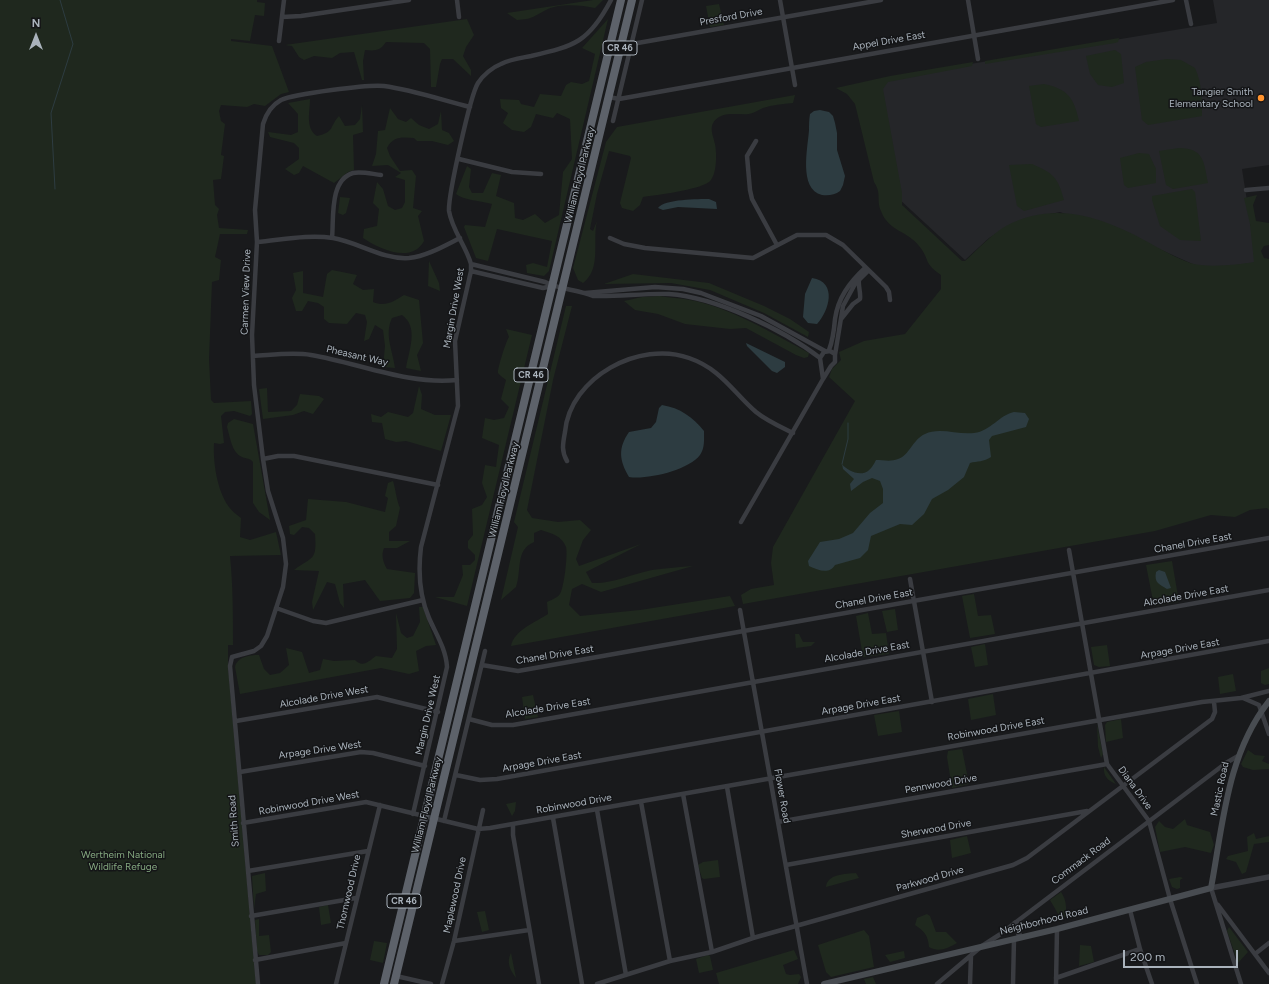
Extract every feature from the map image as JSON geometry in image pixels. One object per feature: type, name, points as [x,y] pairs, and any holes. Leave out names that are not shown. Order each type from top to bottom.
[{"type":"highway","name":"William Floyd Parkway","points":[[384,984],[621,0]]},
{"type":"highway","name":"William Floyd Parkway","points":[[395,980],[632,0]]},
{"type":"main road","name":"Mastic Road","points":[[1211,888],[1230,786],[1238,756],[1262,710],[1269,702]]},
{"type":"main road","name":"Neighborhood Road","points":[[824,984],[1057,929],[1211,888]]},
{"type":"street","points":[[279,40],[284,0]]},
{"type":"street","points":[[282,17],[301,16],[410,0]]},
{"type":"street","points":[[456,0],[459,17]]},
{"type":"street","name":"Margin Drive West","points":[[413,814],[446,677],[446,659],[423,600],[419,560],[458,406],[455,341],[472,270],[471,264],[452,220],[449,202],[470,107],[478,84],[490,70],[503,63],[566,47],[580,40],[598,25],[611,0]]},
{"type":"street","points":[[613,121],[642,0]]},
{"type":"street","points":[[780,0],[795,85]]},
{"type":"street","name":"Presford Drive","points":[[632,44],[881,0]]},
{"type":"street","points":[[968,0],[978,59]]},
{"type":"street","name":"Appel Drive East","points":[[609,97],[619,99],[1173,0]]},
{"type":"street","points":[[1186,0],[1191,24]]},
{"type":"street","name":"Carmen View Drive","points":[[232,657],[254,651],[261,646],[267,636],[285,574],[285,552],[280,526],[268,491],[262,459],[256,410],[253,356],[257,242],[255,210],[262,132],[267,113],[281,100],[290,97],[374,85],[395,88],[470,107]]},
{"type":"street","points":[[756,140],[747,156],[750,190],[752,199],[777,246]]},
{"type":"street","points":[[459,159],[512,172],[541,174]]},
{"type":"street","points":[[332,238],[336,192],[341,181],[351,173],[357,172],[381,175]]},
{"type":"street","points":[[1246,190],[1269,188]]},
{"type":"street","points":[[610,238],[624,244],[645,248],[753,258],[797,235],[826,235],[843,245],[886,287],[889,292],[890,300]]},
{"type":"street","points":[[257,242],[304,237],[332,238],[356,244],[388,255],[409,258],[430,253],[460,238]]},
{"type":"street","points":[[471,264],[545,282],[552,286],[593,296],[609,297],[671,294],[700,299],[759,322],[821,361],[826,366],[830,366]]},
{"type":"street","points":[[741,522],[830,366],[835,362],[843,306],[854,286],[866,269]]},
{"type":"street","points":[[823,379],[821,361],[822,354],[827,351],[833,340],[838,307],[866,269]]},
{"type":"street","points":[[472,270],[543,288],[552,286]]},
{"type":"street","points":[[841,320],[853,304],[860,299],[861,293],[854,286]]},
{"type":"street","points":[[585,293],[655,287],[683,289],[701,293],[761,316],[836,355]]},
{"type":"street","points":[[567,461],[562,453],[565,425],[582,391],[594,379],[615,365],[637,356],[665,353],[689,358],[712,368],[757,413],[793,433]]},
{"type":"street","name":"Pheasant Way","points":[[253,356],[299,354],[369,368],[418,380],[457,380]]},
{"type":"street","points":[[262,459],[278,456],[294,456],[438,485]]},
{"type":"street","name":"Chanel Drive East","points":[[482,665],[518,671],[1269,538]]},
{"type":"street","name":"Diana Drive","points":[[1069,550],[1107,764],[1149,821],[1170,899],[1196,984]]},
{"type":"street","points":[[910,579],[932,702]]},
{"type":"street","name":"Alcolade Drive East","points":[[469,719],[492,725],[513,725],[1269,590]]},
{"type":"street","points":[[276,608],[313,621],[326,623],[423,600]]},
{"type":"street","name":"Flower Road","points":[[740,610],[806,984]]},
{"type":"street","name":"Arpage Drive East","points":[[456,775],[487,780],[762,733],[1269,641]]},
{"type":"street","points":[[444,822],[485,651]]},
{"type":"street","name":"Smith Road","points":[[232,657],[230,666],[258,984]]},
{"type":"street","name":"Robinwood Drive East","points":[[727,786],[1202,702],[1214,702],[1241,698],[1269,691]]},
{"type":"street","name":"Alcolade Drive West","points":[[236,721],[377,697],[438,712]]},
{"type":"street","points":[[1241,698],[1253,701],[1259,705],[1262,710],[1269,734]]},
{"type":"street","name":"Parkwood Drive","points":[[597,984],[670,961],[712,952],[753,938],[1013,865],[1027,858],[1212,719],[1215,712],[1214,702]]},
{"type":"street","name":"Arpage Drive West","points":[[240,772],[361,752],[373,753],[425,766]]},
{"type":"street","name":"Commack Road","points":[[937,984],[982,946],[1238,756]]},
{"type":"street","name":"Pennwood Drive","points":[[778,822],[1107,764]]},
{"type":"street","points":[[727,786],[753,938]]},
{"type":"street","name":"Robinwood Drive","points":[[424,818],[478,830],[553,818],[727,786]]},
{"type":"street","points":[[683,794],[712,952]]},
{"type":"street","name":"Robinwood Drive West","points":[[243,823],[366,802],[424,818]]},
{"type":"street","points":[[641,802],[670,961]]},
{"type":"street","name":"Thornwood Drive","points":[[336,984],[380,805]]},
{"type":"street","name":"Maplewood Drive","points":[[442,984],[454,940],[483,810]]},
{"type":"street","points":[[597,810],[626,975]]},
{"type":"street","name":"Sherwood Drive","points":[[786,865],[1088,811]]},
{"type":"street","points":[[553,818],[582,984]]},
{"type":"street","points":[[513,824],[513,835],[539,984]]},
{"type":"street","points":[[248,871],[368,851]]},
{"type":"street","name":"Neighborhood Road","points":[[1211,888],[1269,877]]},
{"type":"street","points":[[1211,888],[1241,984]]},
{"type":"street","points":[[251,916],[356,898]]},
{"type":"street","points":[[1216,902],[1269,973]]},
{"type":"street","points":[[1130,910],[1140,949],[1152,984]]},
{"type":"street","points":[[1013,984],[1017,938],[1015,923]]},
{"type":"street","points":[[1056,984],[1057,929]]},
{"type":"street","points":[[454,940],[529,930]]},
{"type":"street","points":[[255,960],[346,943]]},
{"type":"street","points":[[1254,954],[1269,943]]},
{"type":"street","points":[[1056,978],[1140,949]]},
{"type":"street","points":[[970,984],[971,956]]},
{"type":"street","points":[[395,980],[431,984]]},
{"type":"shaded area","points":[[1213,0],[1269,0],[1269,165],[1242,169],[1258,271],[1197,266],[1150,245],[1060,212],[1021,220],[989,238],[965,260],[898,198],[880,79],[1217,23]]},
{"type":"shaded area","points":[[820,110],[829,112],[833,116],[837,133],[837,150],[845,176],[840,191],[829,195],[822,195],[815,191],[810,185],[806,167],[810,114],[814,111]]},
{"type":"shaded area","points":[[709,199],[716,202],[717,209],[678,207],[663,210],[658,208],[674,201]]},
{"type":"shaded area","points":[[812,278],[825,285],[829,298],[825,312],[817,324],[808,323],[803,317],[805,294]]},
{"type":"shaded area","points":[[746,343],[785,362],[785,367],[777,373],[772,371],[747,346]]},
{"type":"shaded area","points":[[662,405],[675,408],[686,414],[704,431],[702,452],[695,460],[687,465],[667,473],[637,478],[629,477],[623,465],[621,454],[625,438],[629,432],[651,428],[656,422],[659,408]]},
{"type":"shaded area","points":[[1014,412],[1025,413],[1029,419],[1026,427],[992,436],[989,440],[991,457],[983,461],[970,463],[964,477],[948,490],[932,499],[924,514],[912,525],[900,524],[871,536],[868,550],[860,558],[835,565],[830,570],[823,571],[809,566],[808,561],[820,542],[839,539],[853,533],[870,513],[883,503],[883,489],[880,481],[872,478],[863,482],[851,491],[850,484],[854,479],[843,469],[842,464],[854,472],[865,473],[870,469],[876,460],[887,461],[902,457],[921,436],[925,434],[936,431],[968,433],[980,432],[1004,416]]},
{"type":"shaded area","points":[[1159,570],[1165,572],[1171,588],[1167,589],[1156,581],[1156,572]]},
{"type":"green space","name":"Wertheim National Wildlife Refuge","points":[[0,0],[257,0],[257,2],[265,3],[264,16],[255,15],[250,41],[231,39],[231,41],[272,46],[289,92],[281,94],[265,106],[254,104],[247,107],[221,105],[219,111],[221,121],[225,124],[221,155],[224,156],[221,179],[213,180],[215,205],[219,209],[217,215],[219,228],[248,230],[247,234],[220,234],[215,257],[221,260],[219,280],[212,282],[209,359],[211,400],[214,403],[251,401],[252,414],[250,416],[234,411],[225,412],[221,416],[224,443],[214,443],[214,459],[217,476],[221,493],[225,500],[230,508],[241,518],[240,537],[250,540],[276,532],[281,555],[230,556],[233,645],[228,645],[228,665],[256,984],[0,984]]},
{"type":"green space","points":[[593,0],[603,0],[595,8],[577,5],[557,6],[522,20],[517,20],[507,13]]},
{"type":"green space","points":[[719,4],[724,25],[710,27],[706,6]]},
{"type":"green space","points":[[467,19],[474,35],[466,47],[463,56],[471,70],[471,76],[453,59],[442,59],[436,87],[431,87],[430,49],[424,43],[386,42],[377,50],[365,50],[363,61],[364,80],[362,80],[354,52],[340,53],[332,58],[314,56],[304,60],[299,57],[292,46],[285,45]]},
{"type":"green space","points":[[608,19],[549,271],[544,276],[527,273],[526,265],[533,263],[547,267],[552,241],[497,229],[488,261],[476,258],[464,227],[465,225],[485,227],[492,204],[468,199],[456,194],[467,166],[471,169],[469,187],[472,193],[483,193],[492,173],[501,175],[496,196],[514,203],[515,218],[523,220],[535,214],[545,223],[559,215],[563,172],[572,159],[570,119],[557,113],[553,118],[536,114],[531,127],[524,132],[512,130],[503,123],[508,113],[501,108],[500,99],[519,100],[521,104],[534,107],[540,94],[561,96],[566,85],[571,82],[582,84],[589,81],[595,54],[582,48]]},
{"type":"green space","points":[[1119,38],[1118,42],[1115,43],[985,64],[985,61]]},
{"type":"green space","points":[[1115,50],[1121,54],[1124,83],[1112,87],[1098,85],[1090,74],[1086,56]]},
{"type":"green space","points":[[1167,59],[1181,60],[1195,68],[1202,97],[1202,116],[1148,125],[1142,120],[1135,67],[1146,62]]},
{"type":"green space","points":[[973,62],[972,66],[888,82],[883,89],[902,193],[902,205],[962,261],[965,261],[990,238],[1006,226],[1024,218],[1041,214],[1059,213],[1093,218],[1110,224],[1127,231],[1172,255],[1197,265],[1213,266],[1254,262],[1250,224],[1244,198],[1257,195],[1253,205],[1256,221],[1269,223],[1269,245],[1264,246],[1261,251],[1264,258],[1269,259],[1269,510],[1267,508],[1250,510],[1235,517],[1211,515],[1155,531],[743,604],[741,595],[751,589],[774,585],[771,563],[773,547],[855,401],[829,377],[832,369],[841,360],[839,352],[864,341],[905,334],[941,289],[941,275],[929,264],[925,254],[919,246],[909,237],[888,223],[884,218],[855,104],[847,94],[836,88],[890,76]]},
{"type":"green space","points":[[1044,84],[1059,89],[1069,96],[1075,106],[1079,121],[1041,127],[1036,124],[1029,86]]},
{"type":"green space","points":[[795,95],[793,103],[766,107],[749,114],[730,114],[719,117],[715,120],[712,126],[712,133],[716,148],[716,159],[712,179],[704,185],[687,190],[643,197],[640,205],[633,211],[622,208],[620,203],[631,158],[630,156],[609,151],[597,194],[590,229],[593,231],[597,221],[594,262],[589,277],[583,283],[578,280],[573,268],[606,142],[617,127]]},
{"type":"green space","points":[[310,99],[310,124],[313,133],[317,136],[327,133],[339,116],[345,126],[355,125],[360,119],[362,105],[363,132],[353,135],[354,170],[348,172],[334,183],[303,166],[299,173],[294,175],[285,169],[299,159],[299,148],[294,143],[270,137],[268,132],[291,135],[298,132],[298,114],[288,103]]},
{"type":"green space","points":[[390,108],[398,119],[406,122],[411,118],[419,125],[429,129],[438,124],[441,111],[442,130],[449,133],[454,141],[448,145],[432,141],[417,141],[414,138],[398,138],[392,141],[387,148],[390,156],[400,171],[412,170],[416,176],[413,208],[422,211],[418,216],[424,241],[419,248],[412,252],[404,253],[386,250],[363,238],[364,229],[377,226],[379,209],[373,203],[377,182],[383,189],[388,206],[395,210],[402,208],[405,202],[405,180],[395,177],[401,173],[388,165],[372,166],[376,154],[378,131],[385,130]]},
{"type":"green space","points":[[1179,148],[1194,151],[1198,154],[1204,163],[1208,183],[1173,189],[1166,185],[1159,151]]},
{"type":"green space","points":[[1139,153],[1149,154],[1156,169],[1156,183],[1128,188],[1124,185],[1120,158]]},
{"type":"green space","points":[[1032,164],[1045,170],[1054,177],[1064,200],[1024,211],[1017,206],[1009,165]]},
{"type":"green space","points":[[1192,189],[1195,192],[1201,241],[1180,240],[1160,226],[1152,200],[1152,196]]},
{"type":"green space","points":[[340,197],[350,198],[346,213],[343,215],[338,213]]},
{"type":"green space","points":[[429,261],[439,283],[440,291],[428,286]]},
{"type":"green space","points":[[332,270],[357,275],[353,284],[363,290],[374,289],[373,302],[385,304],[404,295],[419,300],[423,343],[417,355],[421,371],[406,368],[411,346],[412,332],[407,320],[402,315],[392,318],[389,331],[395,368],[383,367],[385,346],[383,330],[375,325],[369,339],[364,341],[367,322],[365,315],[356,313],[347,324],[329,323],[324,319],[324,307],[318,303],[308,301],[302,311],[296,311],[292,298],[296,290],[293,273],[303,271],[303,293],[323,297],[327,274]]},
{"type":"green space","points":[[633,274],[709,283],[764,306],[790,319],[809,332],[808,337],[764,313],[710,290],[671,283],[604,284]]},
{"type":"green space","points":[[660,296],[686,299],[736,315],[809,353],[808,357],[804,358],[796,355],[746,328],[730,329],[685,324],[658,314],[635,310],[624,301],[642,297]]},
{"type":"green space","points":[[566,306],[572,306],[553,380],[527,510],[532,518],[558,522],[580,520],[591,530],[583,540],[576,559],[579,566],[641,544],[586,572],[592,583],[607,582],[652,570],[693,566],[601,592],[582,584],[572,589],[569,605],[580,616],[640,610],[730,596],[735,606],[511,646],[516,635],[532,623],[548,614],[547,602],[556,598],[560,594],[564,578],[566,547],[562,540],[541,530],[534,533],[534,542],[524,550],[520,561],[516,587],[501,600],[518,527],[514,522]]},
{"type":"green space","points":[[506,329],[532,335],[467,606],[435,597],[454,597],[463,575],[462,565],[470,565],[475,560],[475,555],[468,548],[468,541],[473,535],[472,509],[482,505],[487,497],[482,483],[485,465],[496,467],[499,445],[482,438],[485,418],[494,420],[504,418],[509,407],[501,399],[506,380],[498,373],[502,355],[509,337]]},
{"type":"green space","points":[[419,386],[422,395],[421,409],[435,415],[451,415],[441,451],[406,441],[396,442],[385,439],[382,423],[372,422],[371,414],[381,417],[388,412],[408,417],[413,413]]},
{"type":"green space","points":[[267,388],[268,412],[291,411],[297,405],[300,394],[319,396],[324,399],[313,414],[304,411],[293,415],[263,419],[259,389]]},
{"type":"green space","points":[[234,419],[253,424],[270,520],[259,512],[253,503],[253,462],[250,459],[239,455],[232,444],[227,427],[228,423]]},
{"type":"green space","points":[[393,481],[400,508],[396,526],[389,532],[389,541],[410,541],[397,548],[384,548],[384,564],[387,569],[415,573],[414,593],[410,598],[380,601],[365,580],[343,584],[344,608],[340,603],[335,584],[327,582],[313,610],[312,602],[319,571],[294,570],[310,560],[314,554],[315,534],[309,528],[302,527],[294,535],[290,534],[289,526],[306,520],[308,499],[346,502],[385,512],[388,498],[385,496],[388,483]]},
{"type":"green space","points":[[1172,561],[1179,602],[1154,606],[1146,565]]},
{"type":"green space","points":[[974,594],[978,616],[991,615],[995,634],[970,638],[962,596]]},
{"type":"green space","points":[[419,607],[423,607],[436,645],[426,646],[416,651],[419,671],[409,674],[381,668],[240,694],[235,667],[238,661],[251,655],[259,655],[264,669],[270,675],[280,673],[289,665],[286,648],[302,652],[309,673],[320,670],[323,659],[334,661],[355,660],[363,664],[376,656],[392,658],[397,649],[396,613],[401,633],[407,638],[413,636],[420,622]]},
{"type":"green space","points":[[895,609],[898,630],[887,632],[882,611]]},
{"type":"green space","points":[[868,613],[872,634],[886,633],[889,654],[863,657],[856,616]]},
{"type":"green space","points":[[795,634],[799,634],[803,642],[815,642],[811,646],[796,648]]},
{"type":"green space","points":[[985,644],[988,665],[975,667],[971,647]]},
{"type":"green space","points":[[1107,645],[1110,666],[1099,667],[1094,665],[1091,647]]},
{"type":"green space","points":[[1269,668],[1269,684],[1265,685],[1261,683],[1261,671]]},
{"type":"green space","points":[[1233,674],[1236,691],[1220,694],[1218,677]]},
{"type":"green space","points":[[993,694],[996,715],[971,720],[968,699]]},
{"type":"green space","points":[[533,695],[538,717],[525,719],[522,697]]},
{"type":"green space","points":[[899,711],[902,732],[878,736],[874,715]]},
{"type":"green space","points":[[1121,719],[1123,738],[1106,742],[1105,725],[1107,722]]},
{"type":"green space","points":[[1097,724],[1103,754],[1101,758],[1098,747]]},
{"type":"green space","points":[[962,749],[969,784],[952,788],[947,757],[948,751]]},
{"type":"green space","points":[[1248,750],[1255,755],[1265,756],[1262,761],[1269,764],[1269,769],[1253,770],[1243,767],[1241,764]]},
{"type":"green space","points":[[1104,767],[1116,784],[1107,778],[1104,773]]},
{"type":"green space","points":[[516,802],[515,811],[512,816],[506,804]]},
{"type":"green space","points":[[1185,819],[1187,825],[1210,832],[1214,845],[1211,853],[1185,847],[1160,852],[1155,827],[1159,821],[1165,827],[1173,829]]},
{"type":"green space","points":[[1254,833],[1256,839],[1269,836],[1269,842],[1254,844],[1246,872],[1242,874],[1236,862],[1226,859],[1228,856],[1248,851],[1247,837]]},
{"type":"green space","points":[[967,836],[971,853],[952,858],[950,840]]},
{"type":"green space","points":[[718,860],[720,877],[702,878],[698,865],[703,862]]},
{"type":"green space","points":[[265,873],[266,891],[256,894],[254,909],[252,876]]},
{"type":"green space","points":[[856,873],[859,878],[826,887],[827,883],[833,877],[842,874]]},
{"type":"green space","points":[[1180,877],[1183,878],[1180,880],[1180,888],[1177,889],[1172,887],[1169,879]]},
{"type":"green space","points":[[1061,892],[1065,901],[1066,917],[1061,919],[1050,900]]},
{"type":"green space","points":[[328,905],[331,923],[321,925],[319,907]]},
{"type":"green space","points":[[485,911],[489,930],[482,932],[477,912]]},
{"type":"green space","points":[[927,914],[930,916],[936,932],[946,932],[957,943],[940,950],[929,947],[928,939],[925,934],[915,925],[917,918]]},
{"type":"green space","points":[[259,919],[259,936],[269,935],[271,952],[268,955],[259,955],[257,951],[255,920]]},
{"type":"green space","points":[[1229,927],[1248,952],[1238,963],[1227,931]]},
{"type":"green space","points":[[864,930],[869,936],[874,967],[831,977],[826,972],[818,945]]},
{"type":"green space","points":[[374,941],[387,943],[383,963],[370,960]]},
{"type":"green space","points":[[1080,945],[1091,946],[1094,962],[1079,966]]},
{"type":"green space","points":[[794,950],[798,959],[783,965],[786,974],[799,974],[801,977],[798,984],[719,984],[716,973]]},
{"type":"green space","points":[[904,951],[905,958],[890,962],[885,955]]},
{"type":"green space","points":[[511,953],[516,978],[509,966]]},
{"type":"green space","points":[[708,955],[710,956],[713,970],[699,973],[696,959]]},
{"type":"green space","points":[[873,977],[876,984],[866,984],[864,979]]},
{"type":"waterway","points":[[55,189],[51,113],[73,44],[60,0]]},
{"type":"waterway","points":[[842,464],[848,439],[848,423]]},
{"type":"place","name":"Tangier Smith Elementary School","points":[[1261,98]]}]
